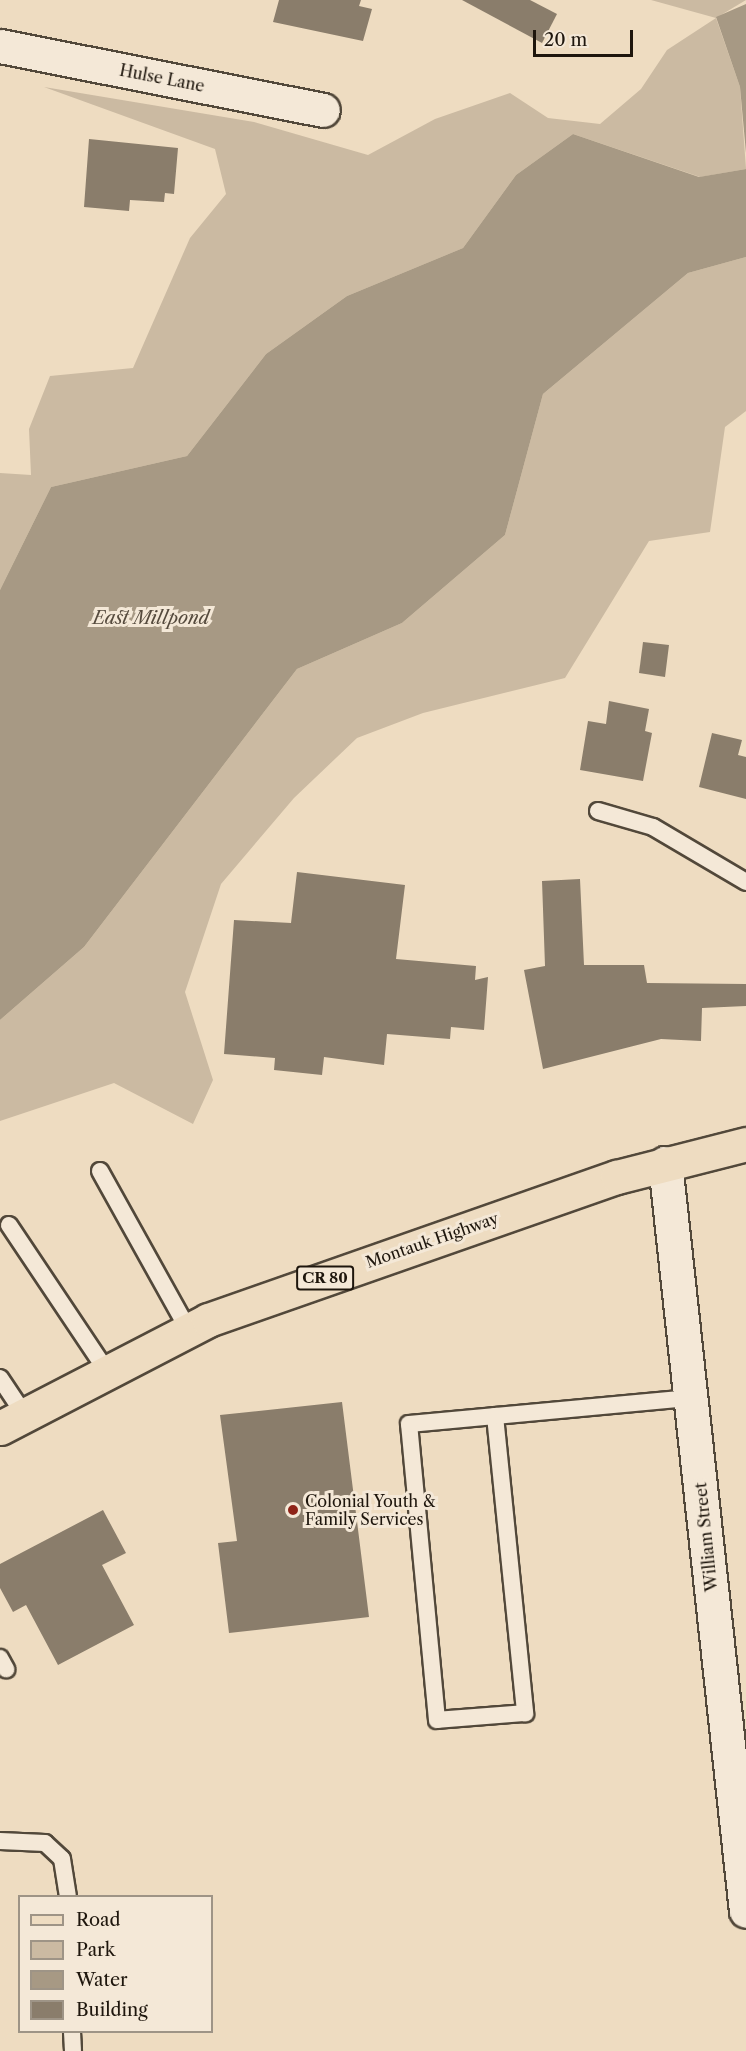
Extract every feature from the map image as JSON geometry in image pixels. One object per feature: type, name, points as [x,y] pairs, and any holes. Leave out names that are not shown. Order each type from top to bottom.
[{"type":"main road","name":"Montauk Highway","points":[[12,1421],[188,1329],[408,1248],[665,1163],[746,1144]]},
{"type":"street","name":"Hulse Lane","points":[[0,46],[323,110]]},
{"type":"street","name":"William Street","points":[[665,1163],[746,1911]]},
{"type":"lane","points":[[598,810],[653,827],[746,882]]},
{"type":"lane","points":[[100,1171],[188,1329]]},
{"type":"lane","points":[[9,1225],[106,1370]]},
{"type":"lane","points":[[0,1378],[12,1421]]},
{"type":"lane","points":[[495,1416],[525,1713],[437,1720],[409,1424],[495,1416],[692,1398]]},
{"type":"lane","points":[[0,1841],[45,1843],[62,1859],[68,1895]]},
{"type":"lane","points":[[72,2033],[73,2051]]},
{"type":"green space","points":[[651,0],[746,0],[716,18]]},
{"type":"green space","points":[[716,18],[740,87],[746,169],[700,177],[573,134],[516,175],[463,248],[347,296],[266,354],[187,456],[51,487],[0,590],[0,473],[31,475],[29,429],[50,376],[133,368],[190,238],[226,194],[215,149],[44,87],[254,122],[368,155],[435,119],[510,93],[548,118],[600,124],[641,89],[667,50]]},
{"type":"green space","points":[[746,257],[746,411],[725,427],[710,532],[649,541],[565,678],[423,713],[357,738],[294,798],[221,884],[185,992],[213,1080],[193,1124],[114,1083],[0,1121],[0,1020],[84,947],[297,669],[402,623],[505,535],[543,394],[688,273]]},
{"type":"water","points":[[746,4],[746,153],[740,87],[716,17]]},
{"type":"water","name":"East Millpond","points":[[573,134],[699,177],[746,169],[746,257],[688,273],[543,394],[505,535],[402,623],[297,669],[84,947],[0,1020],[0,590],[51,487],[187,456],[266,354],[347,296],[463,248],[516,175]]},
{"type":"building","points":[[279,0],[361,0],[359,6],[372,9],[363,41],[273,22]]},
{"type":"building","points":[[462,0],[530,0],[557,14],[542,43]]},
{"type":"building","points":[[89,139],[178,148],[174,194],[165,193],[164,202],[130,200],[129,211],[84,207]]},
{"type":"building","points":[[643,642],[669,645],[665,677],[639,673]]},
{"type":"building","points":[[609,701],[649,709],[645,731],[652,733],[643,781],[580,770],[588,721],[606,724]]},
{"type":"building","points":[[712,733],[742,740],[738,755],[746,757],[746,799],[699,787]]},
{"type":"building","points":[[297,872],[405,885],[396,959],[476,966],[475,980],[488,977],[484,1030],[451,1027],[450,1039],[387,1034],[384,1065],[324,1057],[322,1075],[274,1070],[275,1058],[224,1054],[234,920],[291,923]]},
{"type":"building","points":[[580,879],[584,965],[644,965],[647,983],[746,984],[746,1006],[702,1008],[701,1041],[661,1039],[543,1069],[524,970],[545,966],[542,881]]},
{"type":"building","name":"Colonial Youth & Family Services","points":[[342,1402],[369,1617],[229,1633],[218,1543],[237,1541],[220,1415]]},
{"type":"building","points":[[103,1510],[126,1553],[102,1565],[134,1625],[58,1665],[26,1605],[13,1612],[0,1588],[0,1564]]},
{"type":"place","name":"Colonial Youth & Family Services","points":[[293,1510]]}]
